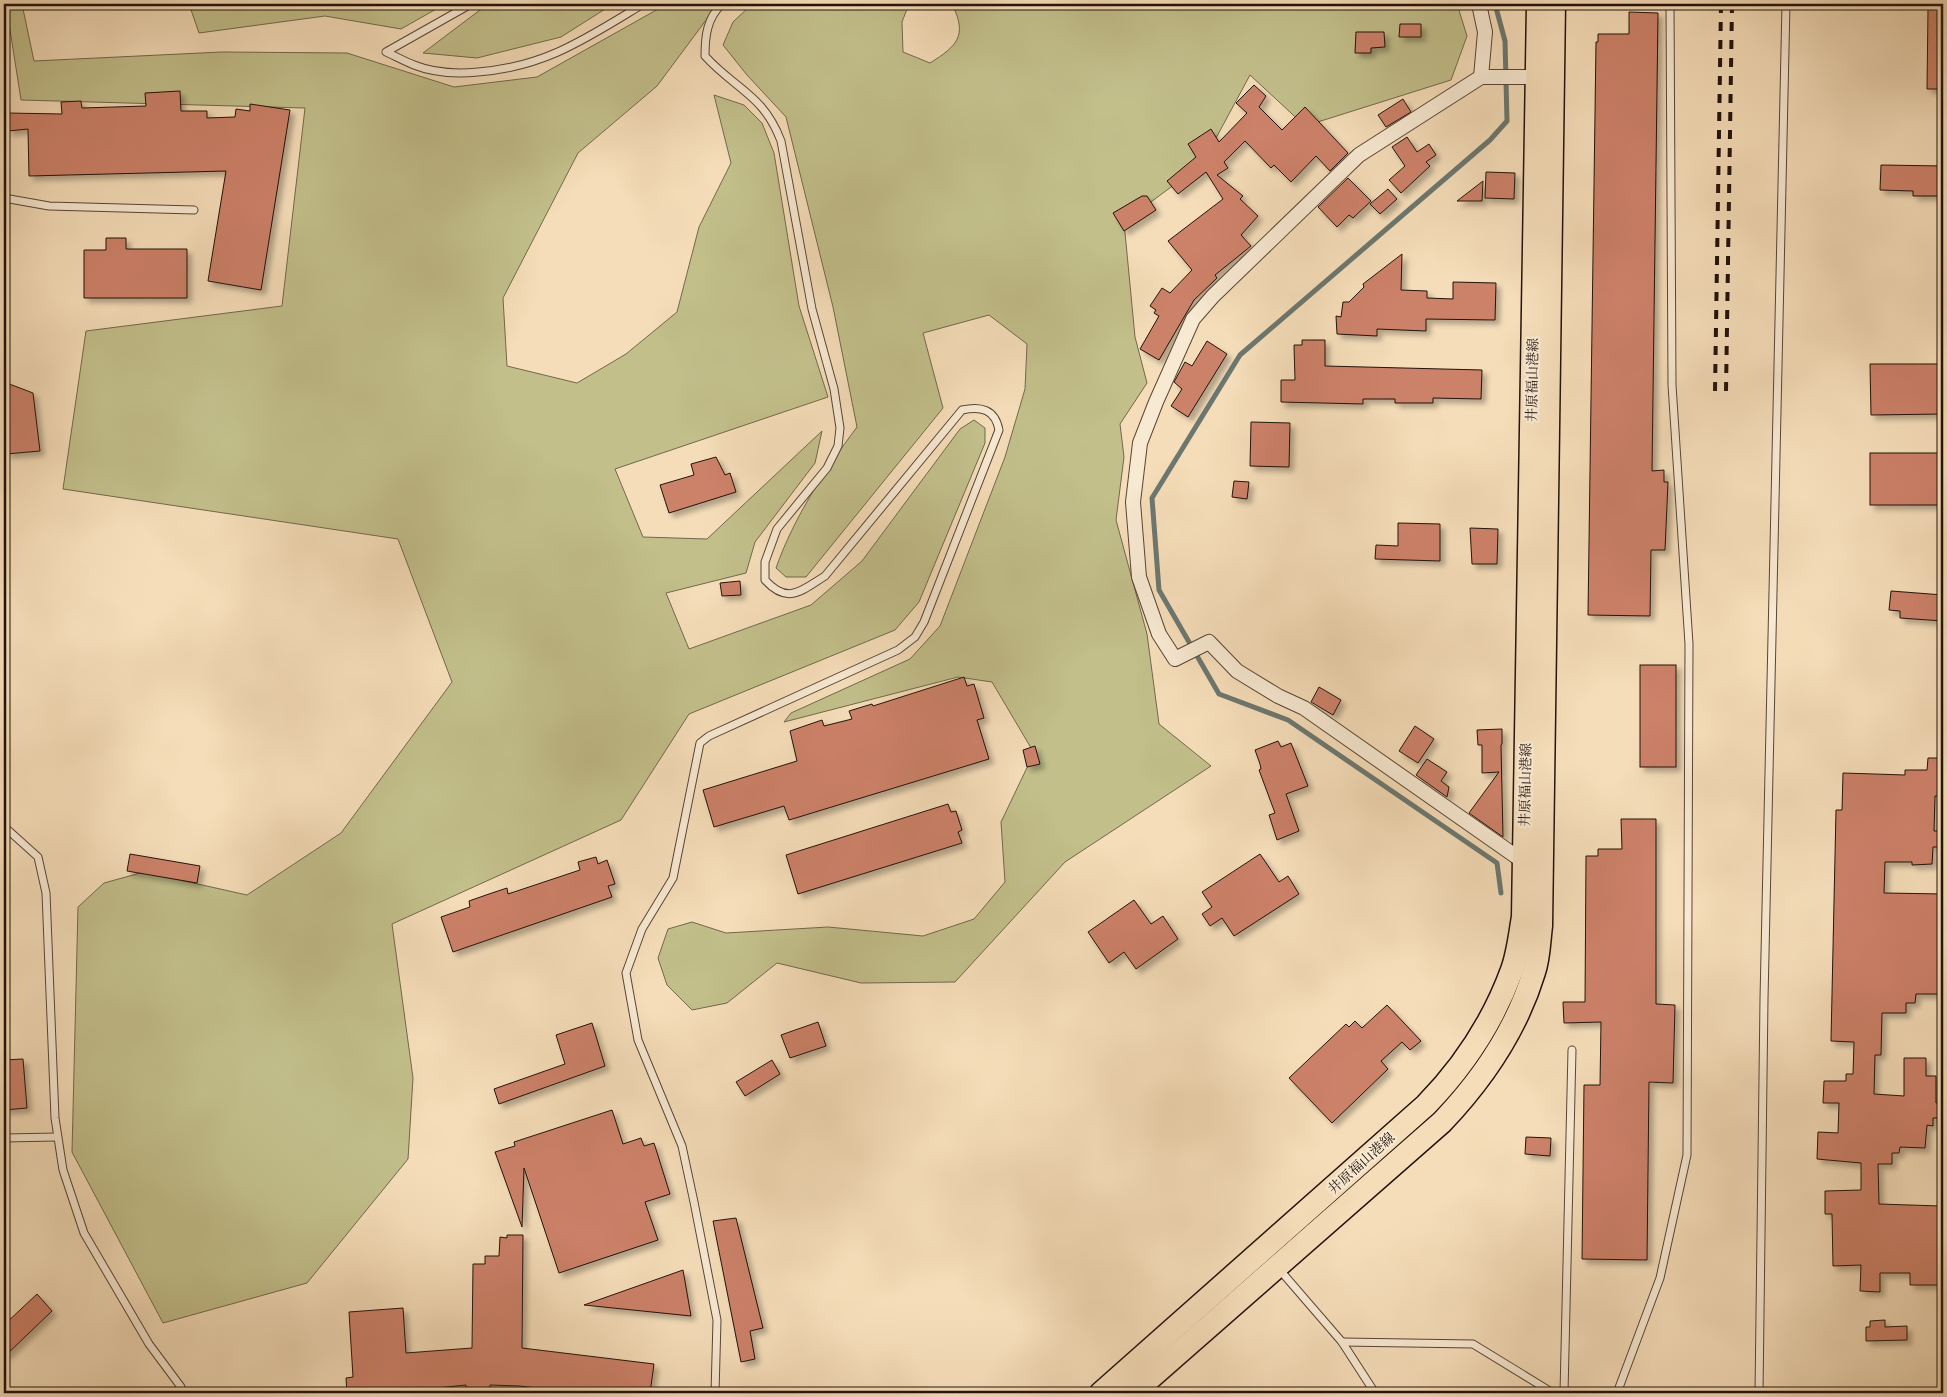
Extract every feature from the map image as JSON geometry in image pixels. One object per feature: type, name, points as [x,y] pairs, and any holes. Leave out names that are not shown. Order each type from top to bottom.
[{"type":"main road","name":"井原福山港線","points":[[1134,1393],[1454,1076],[1480,1039],[1513,968],[1523,917],[1524,862],[1527,77],[1538,4]]},
{"type":"main road","name":"井原福山港線","points":[[1101,1393],[1442,1122],[1470,1093],[1500,1047],[1519,1011],[1535,971],[1541,926],[1554,4]]},
{"type":"street","points":[[1479,4],[1485,32],[1485,77]]},
{"type":"street","points":[[1524,862],[1304,708],[1237,671],[1209,642],[1175,659],[1160,634],[1140,577],[1133,502],[1140,444],[1193,319],[1212,296],[1359,155],[1485,77],[1527,77]]},
{"type":"lane","points":[[471,4],[386,52],[415,66],[457,74],[503,70],[544,60],[643,4]]},
{"type":"lane","points":[[715,1393],[717,1320],[694,1202],[682,1146],[638,1040],[626,972],[642,929],[673,878],[700,744],[709,736],[898,650],[915,637],[924,622],[999,430],[997,420],[989,411],[976,407],[962,410],[825,576],[799,592],[786,595],[775,592],[765,580],[765,562],[777,529],[827,468],[838,446],[838,409],[812,308],[781,141],[773,121],[758,101],[705,56],[705,35],[715,11],[722,4]]},
{"type":"lane","points":[[1617,1393],[1660,1278],[1686,1155],[1689,644],[1672,385],[1670,4]]},
{"type":"lane","points":[[1759,1393],[1764,999],[1786,4]]},
{"type":"lane","points":[[4,198],[50,206],[194,210]]},
{"type":"lane","points":[[4,829],[8,830],[38,857],[46,893],[57,1137],[63,1170],[84,1233],[149,1344],[182,1390]]},
{"type":"lane","points":[[1564,1393],[1572,1050]]},
{"type":"lane","points":[[4,1138],[57,1137]]},
{"type":"lane","points":[[1269,1259],[1342,1342],[1374,1393]]},
{"type":"lane","points":[[1342,1342],[1473,1344],[1553,1393]]},
{"type":"shaded area","points":[[6,4],[22,4],[34,61],[222,52],[347,53],[454,87],[537,77],[667,4],[718,4],[657,86],[578,153],[503,298],[507,366],[577,383],[626,354],[677,312],[699,227],[731,163],[714,95],[744,105],[762,123],[774,153],[799,306],[828,397],[615,469],[643,537],[707,539],[822,431],[815,463],[755,542],[746,573],[666,593],[689,649],[811,605],[862,561],[960,429],[974,420],[985,428],[985,443],[919,602],[895,630],[689,714],[621,820],[392,924],[413,1078],[408,1159],[307,1283],[163,1323],[72,1152],[78,907],[104,883],[144,872],[247,895],[341,833],[452,682],[398,539],[63,489],[86,331],[282,306],[305,108],[21,100]]},
{"type":"shaded area","points":[[189,4],[445,4],[401,29],[325,16],[199,33]]},
{"type":"shaded area","points":[[488,4],[613,4],[561,37],[477,58],[423,53]]},
{"type":"shaded area","points":[[752,4],[909,4],[902,22],[903,52],[930,63],[947,51],[957,39],[959,24],[952,4],[1457,4],[1467,36],[1451,80],[1305,126],[1250,75],[1202,164],[1124,222],[1135,337],[1147,383],[1120,424],[1124,457],[1116,520],[1147,634],[1159,724],[1211,766],[1065,862],[955,982],[861,983],[777,963],[727,1003],[692,1010],[667,985],[658,958],[668,929],[692,922],[726,933],[828,927],[923,936],[974,919],[1005,882],[1001,822],[1034,753],[992,682],[958,677],[784,722],[791,713],[910,659],[940,626],[1005,457],[1025,389],[1027,344],[989,315],[923,333],[943,408],[806,577],[786,577],[776,568],[783,549],[811,494],[857,427],[833,307],[786,117],[747,75],[723,45],[733,22]]},
{"type":"building","points":[[1928,9],[1943,9],[1943,89],[1927,89]]},
{"type":"building","points":[[1629,12],[1658,13],[1652,471],[1664,470],[1664,482],[1668,482],[1665,550],[1651,550],[1650,616],[1588,615],[1596,42],[1598,42],[1598,34],[1629,34]]},
{"type":"building","points":[[1400,24],[1421,24],[1421,37],[1399,37]]},
{"type":"building","points":[[1356,32],[1384,32],[1385,47],[1371,48],[1371,53],[1355,53]]},
{"type":"building","points":[[1254,85],[1266,96],[1259,107],[1282,130],[1305,107],[1348,153],[1330,171],[1316,156],[1291,182],[1274,165],[1271,168],[1245,141],[1224,162],[1228,168],[1217,175],[1243,196],[1240,199],[1258,216],[1241,235],[1251,246],[1215,275],[1217,278],[1194,300],[1159,360],[1140,349],[1159,316],[1154,313],[1156,310],[1150,306],[1162,288],[1170,293],[1192,270],[1168,241],[1223,199],[1206,172],[1178,194],[1167,181],[1196,157],[1188,144],[1211,129],[1219,142],[1247,113],[1236,103]]},
{"type":"building","points":[[180,91],[181,111],[207,111],[207,118],[235,117],[236,109],[250,111],[250,104],[290,110],[261,290],[208,281],[226,171],[29,176],[28,129],[8,131],[7,113],[62,114],[61,102],[81,101],[82,108],[146,106],[145,93]]},
{"type":"building","points":[[1403,99],[1411,112],[1386,127],[1378,115]]},
{"type":"building","points":[[1407,137],[1417,152],[1429,144],[1436,155],[1426,162],[1430,166],[1401,193],[1389,180],[1405,166],[1392,147]]},
{"type":"building","points":[[1881,165],[1943,166],[1943,196],[1913,196],[1913,191],[1880,190]]},
{"type":"building","points":[[1486,172],[1515,173],[1514,199],[1485,198]]},
{"type":"building","points":[[1348,178],[1371,201],[1353,218],[1349,215],[1337,227],[1318,207]]},
{"type":"building","points":[[1483,181],[1482,201],[1457,201]]},
{"type":"building","points":[[1388,189],[1397,199],[1380,214],[1370,204]]},
{"type":"building","points":[[1142,196],[1147,196],[1156,210],[1124,231],[1113,213]]},
{"type":"building","points":[[106,238],[126,238],[126,249],[187,249],[187,298],[84,298],[84,250],[106,250]]},
{"type":"building","points":[[1402,254],[1401,290],[1427,291],[1427,298],[1453,299],[1453,282],[1496,283],[1495,320],[1426,319],[1426,331],[1377,329],[1377,336],[1337,334],[1336,316],[1341,317],[1343,302],[1349,302],[1364,287],[1363,284]]},
{"type":"building","points":[[1302,340],[1325,340],[1325,366],[1482,370],[1481,399],[1433,398],[1433,403],[1395,403],[1395,399],[1363,399],[1363,404],[1281,402],[1281,380],[1295,380],[1294,345],[1302,345]]},
{"type":"building","points":[[1207,341],[1227,354],[1188,417],[1171,406],[1182,389],[1174,382],[1185,362],[1192,366]]},
{"type":"building","points":[[1870,364],[1943,364],[1943,414],[1871,415]]},
{"type":"building","points":[[4,382],[33,393],[40,451],[6,454],[6,444],[4,444]]},
{"type":"building","points":[[1251,422],[1290,423],[1289,467],[1250,466]]},
{"type":"building","points":[[1870,453],[1943,453],[1943,505],[1870,505]]},
{"type":"building","points":[[716,457],[725,475],[730,473],[736,492],[669,513],[660,485],[694,475],[691,464]]},
{"type":"building","points":[[1234,481],[1249,482],[1247,499],[1232,497]]},
{"type":"building","points":[[1398,523],[1440,524],[1440,561],[1375,559],[1376,545],[1398,546]]},
{"type":"building","points":[[1470,528],[1498,529],[1497,564],[1472,564]]},
{"type":"building","points":[[740,581],[741,595],[722,596],[720,583]]},
{"type":"building","points":[[1891,591],[1943,595],[1943,621],[1900,618],[1900,611],[1889,610]]},
{"type":"building","points":[[1640,665],[1676,665],[1676,767],[1640,767]]},
{"type":"building","points":[[964,677],[967,686],[974,684],[984,718],[977,720],[989,759],[789,820],[784,806],[714,827],[703,790],[797,761],[790,731],[822,720],[824,726],[852,719],[849,711],[872,704],[873,706]]},
{"type":"building","points":[[1319,687],[1341,700],[1333,715],[1311,702]]},
{"type":"building","points":[[1415,726],[1434,739],[1418,763],[1399,751]]},
{"type":"building","points":[[1502,729],[1503,837],[1469,813],[1499,772],[1482,773],[1482,745],[1478,745],[1477,730]]},
{"type":"building","points":[[1278,741],[1281,747],[1291,743],[1308,786],[1286,794],[1299,831],[1277,840],[1269,815],[1275,813],[1259,770],[1261,769],[1260,764],[1255,750]]},
{"type":"building","points":[[1035,746],[1040,764],[1027,767],[1023,750]]},
{"type":"building","points":[[1928,758],[1943,758],[1943,796],[1935,796],[1934,831],[1943,831],[1943,847],[1933,847],[1932,864],[1912,865],[1912,862],[1885,862],[1884,893],[1943,894],[1943,994],[1916,994],[1915,1003],[1906,1003],[1906,1013],[1882,1013],[1881,1055],[1875,1055],[1874,1094],[1904,1096],[1904,1058],[1926,1058],[1926,1076],[1936,1076],[1936,1103],[1943,1103],[1943,1118],[1933,1118],[1933,1126],[1927,1125],[1925,1148],[1900,1147],[1899,1153],[1892,1153],[1892,1164],[1878,1164],[1879,1204],[1940,1206],[1938,1249],[1943,1249],[1943,1285],[1910,1285],[1910,1273],[1880,1273],[1880,1292],[1860,1291],[1861,1265],[1833,1266],[1832,1214],[1825,1214],[1825,1191],[1861,1190],[1861,1163],[1817,1159],[1818,1132],[1838,1133],[1839,1103],[1823,1103],[1824,1081],[1846,1081],[1846,1074],[1853,1074],[1854,1042],[1831,1041],[1836,810],[1842,810],[1843,773],[1905,775],[1905,770],[1927,770]]},
{"type":"building","points":[[1427,759],[1447,772],[1441,781],[1449,787],[1447,797],[1416,775]]},
{"type":"building","points":[[948,804],[951,812],[956,811],[962,830],[958,832],[962,843],[798,894],[786,855]]},
{"type":"building","points":[[1621,819],[1656,819],[1656,1004],[1675,1005],[1673,1083],[1649,1082],[1647,1260],[1582,1259],[1584,1085],[1600,1085],[1601,1022],[1564,1023],[1563,1002],[1585,1002],[1586,856],[1598,856],[1598,849],[1622,849]]},
{"type":"building","points":[[130,854],[200,866],[197,883],[127,871]]},
{"type":"building","points":[[1260,854],[1279,882],[1288,876],[1299,894],[1234,936],[1222,918],[1210,926],[1202,914],[1212,907],[1202,892]]},
{"type":"building","points":[[596,857],[598,864],[607,860],[615,884],[608,886],[612,897],[453,952],[441,917],[470,907],[469,901],[489,894],[507,888],[508,894],[580,870],[578,862]]},
{"type":"building","points":[[1134,900],[1151,924],[1163,916],[1178,939],[1136,969],[1124,952],[1109,963],[1088,932]]},
{"type":"building","points":[[1387,1005],[1421,1041],[1410,1050],[1402,1042],[1381,1061],[1388,1069],[1332,1123],[1289,1078],[1346,1024],[1349,1027],[1355,1021],[1362,1028]]},
{"type":"building","points":[[818,1022],[826,1046],[790,1058],[781,1035]]},
{"type":"building","points":[[592,1023],[605,1066],[499,1104],[494,1089],[565,1064],[556,1035]]},
{"type":"building","points":[[23,1059],[27,1108],[4,1110],[4,1060]]},
{"type":"building","points":[[772,1060],[780,1074],[745,1096],[736,1082]]},
{"type":"building","points":[[612,1110],[623,1144],[641,1138],[644,1146],[654,1143],[670,1194],[645,1202],[658,1240],[559,1273],[524,1168],[522,1227],[495,1152],[515,1146],[514,1142]]},
{"type":"building","points":[[1526,1137],[1551,1138],[1550,1156],[1525,1154]]},
{"type":"building","points":[[736,1218],[763,1328],[750,1331],[755,1359],[741,1362],[713,1221]]},
{"type":"building","points":[[507,1235],[523,1235],[522,1348],[654,1364],[650,1393],[583,1393],[490,1385],[490,1393],[466,1393],[466,1385],[409,1391],[409,1393],[347,1393],[346,1378],[353,1377],[349,1312],[403,1308],[406,1353],[472,1348],[473,1264],[485,1264],[485,1256],[499,1256],[500,1237],[507,1238]]},
{"type":"building","points":[[683,1270],[691,1316],[584,1305]]},
{"type":"building","points":[[37,1294],[52,1311],[4,1357],[4,1325]]},
{"type":"building","points":[[1885,1320],[1885,1327],[1907,1326],[1907,1340],[1866,1341],[1866,1327],[1870,1327],[1870,1321]]},
{"type":"waterway","points":[[1495,4],[1505,41],[1507,121],[1490,140],[1240,355],[1152,498],[1159,590],[1219,694],[1288,720],[1497,863],[1501,893]]},
{"type":"railway","points":[[1715,391],[1721,4]]},
{"type":"railway","points":[[1726,391],[1732,4]]}]
